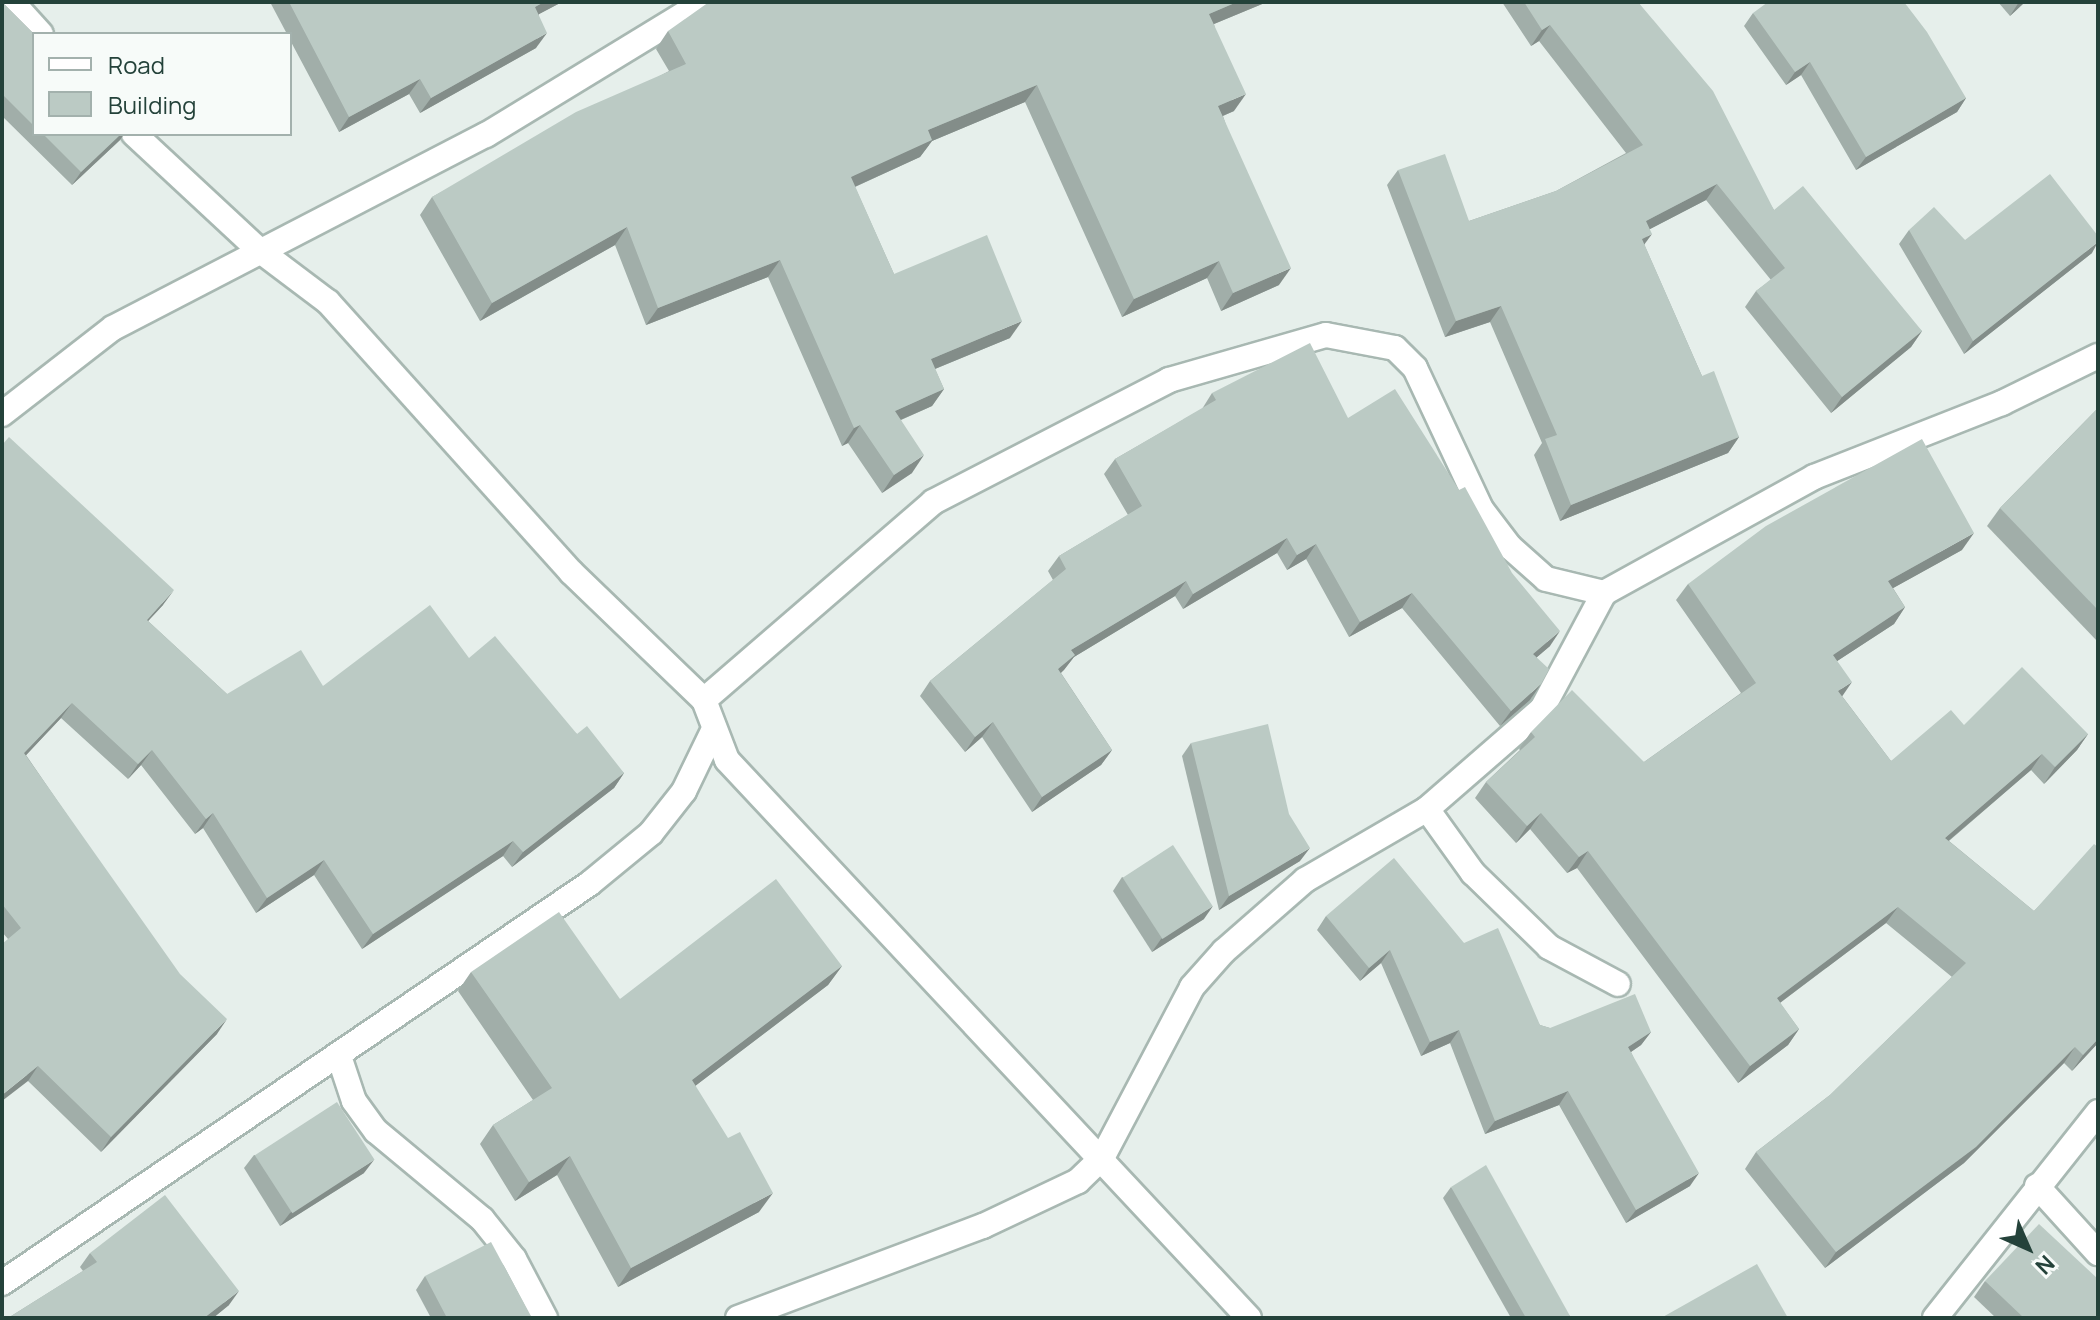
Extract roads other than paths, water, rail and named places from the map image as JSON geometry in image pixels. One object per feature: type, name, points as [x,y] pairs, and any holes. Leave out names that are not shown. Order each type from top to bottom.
[{"type":"street","points":[[12,2],[39,32]]},
{"type":"street","points":[[2,414],[113,328],[486,135],[704,2]]},
{"type":"street","points":[[136,136],[259,250],[328,302],[571,572],[704,700],[712,733],[727,760],[1249,1318]]},
{"type":"street","points":[[704,700],[933,502],[1169,380],[1326,335],[1395,348],[1415,368],[1481,509],[1510,547],[1546,579],[1604,593]]},
{"type":"street","points":[[738,1318],[983,1226],[1078,1181],[1102,1158],[1192,987],[1224,951],[1305,880],[1427,809],[1542,709],[1604,593],[1814,477],[2002,403],[2098,356]]},
{"type":"street","points":[[2,1283],[340,1059],[651,833],[684,791],[712,733]]},
{"type":"street","points":[[1427,809],[1473,873],[1549,947],[1618,984]]},
{"type":"street","points":[[340,1059],[354,1101],[376,1131],[482,1219],[514,1259],[545,1318]]},
{"type":"street","points":[[1935,1318],[2098,1112]]},
{"type":"street","points":[[2037,1186],[2098,1253]]}]
